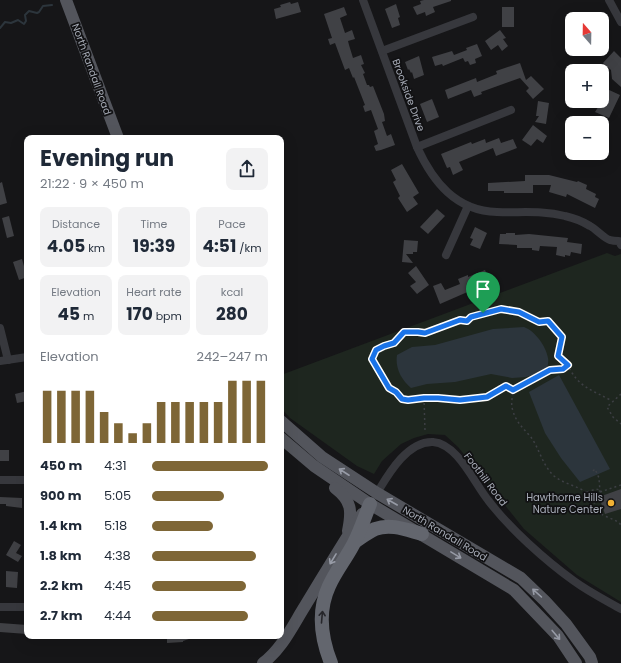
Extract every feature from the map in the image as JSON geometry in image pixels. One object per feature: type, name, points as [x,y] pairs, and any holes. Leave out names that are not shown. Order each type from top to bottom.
[{"type":"highway","points":[[331,663],[321,629],[323,609],[329,586],[352,538],[374,498]]},
{"type":"highway","points":[[352,538],[376,529],[387,527],[400,528],[422,534]]},
{"type":"main road","name":"North Randall Road","points":[[66,0],[117,135]]},
{"type":"main road","name":"North Randall Road","points":[[284,424],[322,457],[422,534],[514,590],[558,636],[576,663]]},
{"type":"main road","name":"North Randall Road","points":[[284,441],[314,466],[521,578],[566,624],[592,663]]},
{"type":"main road","points":[[263,663],[288,634],[352,538],[350,508],[347,499],[305,467],[294,449]]},
{"type":"street","name":"Brookside Drive","points":[[363,0],[417,147],[437,183],[451,196],[468,206],[479,210],[496,212],[544,212],[562,215],[577,219],[589,225],[608,240],[620,241]]},
{"type":"street","points":[[609,0],[621,22]]},
{"type":"street","name":"Brookside Drive","points":[[382,51],[473,17]]},
{"type":"street","name":"Brookside Drive","points":[[417,147],[511,110]]},
{"type":"street","points":[[446,255],[468,206]]},
{"type":"street","points":[[0,328],[4,361],[24,358]]},
{"type":"street","name":"Foothill Road","points":[[374,498],[399,460],[409,451],[426,443],[434,442],[443,446],[457,457],[488,500],[521,536],[574,581],[621,609]]},
{"type":"street","points":[[0,480],[24,480]]},
{"type":"street","points":[[0,607],[24,607]]},
{"type":"path","points":[[513,390],[506,386],[487,397],[460,400],[424,398],[408,400],[402,399],[396,392],[389,388],[372,359],[376,350],[394,343],[404,332],[425,333],[460,320],[467,321],[471,317],[501,309],[519,312],[539,322],[548,321],[562,337],[558,356],[568,365],[572,375],[581,385],[612,402]]},
{"type":"path","points":[[568,365],[563,369],[550,370],[513,390],[511,398],[512,409],[524,431],[531,437],[542,460],[555,476],[578,489],[587,492],[594,499],[597,509],[603,515],[620,523]]},
{"type":"path","points":[[621,394],[608,407],[613,417],[621,424]]},
{"type":"path","points":[[424,398],[425,432]]},
{"type":"path","points":[[593,471],[596,470],[599,478],[600,491]]},
{"type":"path","points":[[594,499],[595,495],[600,491],[621,485]]},
{"type":"path","points":[[587,492],[596,489],[600,491]]},
{"type":"shaded area","name":"Hawthorne Hills Nature Center","points":[[607,253],[615,256],[621,254],[621,602],[577,575],[524,529],[458,447],[445,435],[428,434],[401,444],[382,461],[374,474],[357,466],[290,418],[284,411],[284,374]]},
{"type":"shaded area","points":[[524,327],[536,335],[545,349],[548,360],[547,371],[526,377],[512,378],[491,374],[455,382],[427,384],[411,388],[404,381],[398,369],[397,355],[412,347],[435,345],[493,329]]},
{"type":"shaded area","points":[[559,375],[610,469],[580,482],[561,458],[545,433],[529,392]]},
{"type":"building","points":[[420,1],[451,1],[433,7],[435,12],[426,16],[425,12],[417,15],[413,7],[421,4]]},
{"type":"building","points":[[290,2],[291,4],[298,2],[301,12],[276,19],[274,9],[281,7],[280,5]]},
{"type":"building","points":[[396,4],[400,17],[398,18],[400,25],[392,28],[385,9]]},
{"type":"building","points":[[344,7],[347,15],[340,18],[345,33],[352,30],[355,39],[348,41],[353,58],[361,55],[364,64],[361,65],[365,73],[363,74],[367,85],[370,87],[373,86],[384,114],[385,121],[382,122],[387,136],[391,134],[395,145],[381,150],[376,151],[374,146],[378,144],[374,131],[378,129],[371,110],[365,112],[363,106],[365,105],[354,77],[353,78],[349,68],[345,70],[335,43],[330,45],[328,39],[332,38],[324,14]]},
{"type":"building","points":[[502,7],[514,7],[514,27],[502,27]]},
{"type":"building","points":[[500,30],[506,38],[503,39],[508,46],[502,51],[498,45],[491,50],[485,41]]},
{"type":"building","points":[[477,44],[482,56],[475,59],[476,63],[470,65],[468,61],[465,62],[463,58],[443,66],[442,64],[435,66],[432,57],[452,51],[454,55]]},
{"type":"building","points":[[614,51],[621,58],[621,87],[612,79],[609,64],[603,63]]},
{"type":"building","points":[[419,56],[424,75],[414,79],[412,72],[411,73],[409,69],[408,70],[405,62]]},
{"type":"building","points":[[520,63],[526,80],[531,76],[544,89],[533,99],[526,91],[529,88],[520,78],[481,92],[482,94],[474,97],[471,90],[448,99],[445,90],[476,78],[477,82],[497,74],[496,71]]},
{"type":"building","points":[[609,90],[620,95],[609,118],[609,116],[604,116],[595,112],[598,108],[609,108]]},
{"type":"building","points":[[432,99],[439,117],[427,122],[420,104]]},
{"type":"building","points":[[538,101],[549,103],[546,124],[535,122],[539,116],[536,116]]},
{"type":"building","points":[[533,125],[547,136],[543,143],[537,139],[531,146],[522,140]]},
{"type":"building","points":[[499,138],[501,143],[513,139],[517,148],[496,156],[493,148],[459,162],[463,170],[453,175],[450,167],[447,168],[441,154],[471,142],[472,144],[485,139],[486,143]]},
{"type":"building","points":[[402,164],[419,193],[413,197],[418,204],[407,212],[398,198],[400,196],[393,182],[396,180],[391,170]]},
{"type":"building","points":[[525,175],[549,175],[578,181],[587,185],[586,189],[596,194],[595,197],[599,199],[595,208],[567,194],[566,197],[549,192],[551,185],[533,185],[533,193],[504,193],[504,191],[488,191],[488,183],[525,181]]},
{"type":"building","points":[[2,182],[7,203],[0,205],[0,183]]},
{"type":"building","points":[[437,209],[445,216],[428,234],[420,227]]},
{"type":"building","points":[[9,216],[14,236],[7,238],[2,218]]},
{"type":"building","points":[[475,227],[487,233],[480,249],[470,245],[473,239],[470,238]]},
{"type":"building","points":[[515,233],[515,235],[529,234],[568,238],[567,242],[582,244],[581,254],[571,252],[570,256],[565,255],[565,257],[556,255],[557,247],[540,246],[539,251],[532,250],[532,248],[517,248],[517,245],[499,244],[500,234]]},
{"type":"building","points":[[404,240],[418,241],[417,252],[413,252],[413,254],[406,254],[413,263],[402,262]]},
{"type":"building","points":[[22,259],[24,266],[24,278],[19,280],[13,262]]},
{"type":"building","points":[[416,266],[429,285],[417,294],[410,286],[416,282],[408,273]]},
{"type":"building","points":[[485,270],[490,282],[479,287],[480,291],[473,294],[472,290],[440,304],[433,286],[441,283],[445,290],[460,284],[458,279],[468,275],[468,277]]},
{"type":"building","points":[[24,392],[24,402],[17,403],[15,394]]},
{"type":"building","points":[[0,450],[9,450],[9,461],[0,461]]},
{"type":"building","name":"Hawthorne Hills Nature Center","points":[[621,489],[621,509],[605,514],[599,497]]},
{"type":"building","points":[[0,497],[22,498],[22,508],[0,504]]},
{"type":"building","points":[[14,541],[21,545],[16,553],[22,556],[18,562],[6,555]]},
{"type":"building","points":[[6,571],[18,572],[17,588],[6,587]]},
{"type":"building","points":[[0,623],[24,625],[24,634],[0,632]]},
{"type":"building","points":[[167,639],[189,639],[183,642],[167,643]]},
{"type":"waterway","points":[[0,28],[5,22],[11,23],[18,20],[24,24],[26,21],[25,15],[29,11],[37,13],[43,6],[52,5]]},
{"type":"place","name":"Hawthorne Hills Nature Center","points":[[611,503]]},
{"type":"route","points":[[501,309],[519,312],[539,322],[548,321],[562,337],[558,356],[568,365],[563,369],[550,370],[513,390],[506,386],[487,397],[476,397],[460,400],[438,398],[402,399],[396,392],[389,388],[376,368],[372,359],[376,350],[394,343],[404,332],[425,333],[460,320],[467,321],[471,317],[483,313],[501,309]]}]
